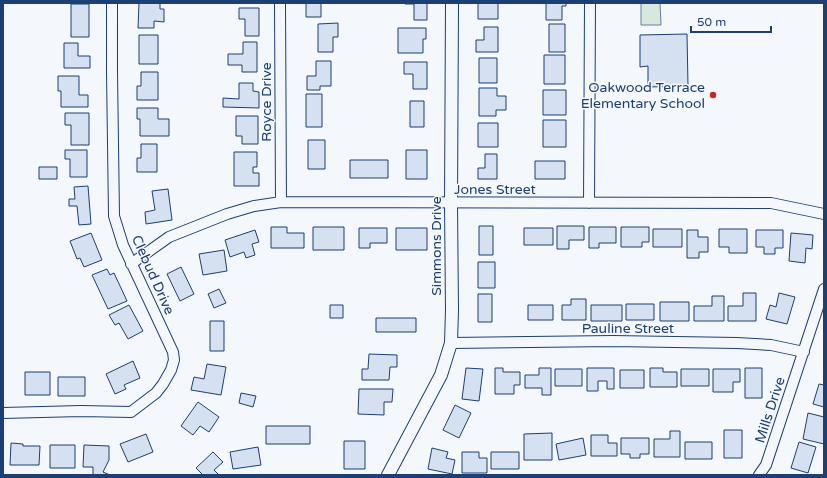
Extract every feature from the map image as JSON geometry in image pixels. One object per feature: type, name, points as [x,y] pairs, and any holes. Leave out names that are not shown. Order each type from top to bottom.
[{"type":"street","name":"Clebud Drive","points":[[3,413],[80,411],[131,412],[156,393],[171,370],[174,360],[173,352],[123,245],[114,216],[112,3]]},
{"type":"street","name":"Royce Drive","points":[[280,3],[281,202]]},
{"type":"street","name":"Simmons Drive","points":[[388,475],[441,375],[451,343],[452,3]]},
{"type":"street","points":[[589,203],[590,3]]},
{"type":"street","name":"Jones Street","points":[[131,264],[169,237],[227,214],[254,206],[281,202],[771,203],[824,214]]},
{"type":"street","name":"Mills Drive","points":[[758,475],[766,465],[824,289]]},
{"type":"street","name":"Pauline Street","points":[[451,343],[613,341],[737,343],[771,346],[804,352]]},
{"type":"shaded area","points":[[641,3],[660,3],[661,25],[641,25]]},
{"type":"building","points":[[139,3],[160,3],[160,9],[164,9],[164,22],[154,21],[154,28],[138,28]]},
{"type":"building","points":[[306,3],[321,3],[321,17],[306,17]]},
{"type":"building","points":[[405,3],[427,3],[427,20],[414,20],[414,4]]},
{"type":"building","points":[[478,3],[498,3],[498,19],[478,19]]},
{"type":"building","points":[[546,3],[566,3],[566,6],[562,6],[562,20],[546,20]]},
{"type":"building","points":[[71,4],[89,4],[89,37],[71,37]]},
{"type":"building","points":[[239,8],[259,8],[259,36],[245,36],[245,19],[239,19]]},
{"type":"building","points":[[338,23],[338,37],[333,37],[333,52],[318,52],[318,24]]},
{"type":"building","points":[[549,24],[565,24],[565,52],[549,52]]},
{"type":"building","points":[[484,27],[498,27],[498,52],[476,52],[476,40],[484,40]]},
{"type":"building","points":[[398,28],[426,28],[426,39],[423,39],[423,53],[398,53]]},
{"type":"building","points":[[687,34],[688,86],[648,87],[648,66],[640,67],[640,35]]},
{"type":"building","points":[[139,35],[158,35],[158,64],[139,64]]},
{"type":"building","points":[[243,42],[257,42],[257,72],[242,72],[242,65],[228,65],[228,54],[243,54]]},
{"type":"building","points":[[64,43],[78,43],[78,56],[90,56],[90,68],[64,68]]},
{"type":"building","points":[[544,55],[565,55],[565,84],[544,84]]},
{"type":"building","points":[[479,58],[497,58],[497,83],[479,83]]},
{"type":"building","points":[[316,61],[331,61],[331,86],[320,86],[320,90],[307,90],[307,76],[316,76]]},
{"type":"building","points":[[404,62],[427,62],[427,89],[413,89],[413,74],[404,74]]},
{"type":"building","points":[[141,72],[158,72],[158,100],[137,100],[137,86],[141,86]]},
{"type":"building","points":[[58,76],[79,76],[79,95],[88,95],[88,107],[61,107],[61,91],[58,91]]},
{"type":"building","points":[[239,83],[253,83],[253,91],[259,92],[259,108],[223,107],[223,98],[239,99]]},
{"type":"building","points":[[479,88],[497,88],[497,96],[506,96],[506,110],[496,110],[496,116],[479,116]]},
{"type":"building","points":[[543,90],[566,90],[566,115],[543,115]]},
{"type":"building","points":[[306,94],[322,94],[322,127],[306,127]]},
{"type":"building","points":[[410,101],[424,101],[424,127],[410,127]]},
{"type":"building","points":[[137,108],[158,108],[158,119],[169,119],[169,136],[140,136],[140,119],[137,119]]},
{"type":"building","points":[[65,113],[89,113],[89,145],[71,145],[71,125],[65,125]]},
{"type":"building","points":[[236,116],[258,116],[258,144],[242,144],[242,136],[236,136]]},
{"type":"building","points":[[543,120],[566,120],[566,147],[543,147]]},
{"type":"building","points":[[478,123],[498,123],[498,147],[478,147]]},
{"type":"building","points":[[308,140],[325,140],[325,169],[308,169]]},
{"type":"building","points":[[141,144],[157,144],[157,172],[137,172],[137,158],[141,158]]},
{"type":"building","points":[[65,150],[87,150],[87,177],[70,177],[70,159],[65,159]]},
{"type":"building","points":[[406,150],[427,150],[427,179],[406,179]]},
{"type":"building","points":[[234,152],[257,152],[257,167],[253,167],[253,173],[259,173],[259,186],[234,186]]},
{"type":"building","points":[[485,154],[497,154],[497,179],[478,179],[478,168],[485,168]]},
{"type":"building","points":[[350,160],[388,160],[388,178],[350,178]]},
{"type":"building","points":[[535,161],[565,161],[565,179],[535,179]]},
{"type":"building","points":[[39,167],[57,167],[57,179],[39,179]]},
{"type":"building","points":[[88,186],[91,224],[79,225],[77,206],[69,206],[69,199],[75,199],[74,187]]},
{"type":"building","points":[[168,189],[172,220],[146,224],[145,212],[155,210],[152,191]]},
{"type":"building","points":[[479,226],[493,226],[493,255],[479,255]]},
{"type":"building","points":[[557,226],[584,226],[584,240],[569,240],[569,249],[557,249]]},
{"type":"building","points":[[271,227],[287,227],[287,233],[304,233],[304,248],[271,248]]},
{"type":"building","points":[[313,227],[344,227],[344,250],[313,250]]},
{"type":"building","points":[[589,227],[616,227],[616,243],[599,243],[599,248],[589,248]]},
{"type":"building","points":[[621,227],[649,227],[649,242],[642,242],[642,247],[621,247]]},
{"type":"building","points":[[359,228],[387,228],[387,243],[370,243],[370,248],[359,248]]},
{"type":"building","points":[[396,228],[427,228],[427,250],[396,250]]},
{"type":"building","points":[[524,228],[553,228],[553,245],[524,245]]},
{"type":"building","points":[[653,229],[682,229],[682,247],[653,247]]},
{"type":"building","points":[[719,229],[747,229],[747,253],[729,253],[729,247],[719,247]]},
{"type":"building","points":[[255,230],[259,242],[252,244],[255,255],[246,258],[244,252],[230,257],[225,240]]},
{"type":"building","points":[[687,230],[698,230],[698,237],[708,237],[708,252],[699,252],[699,258],[687,258]]},
{"type":"building","points":[[756,230],[783,230],[783,248],[775,248],[775,254],[764,254],[764,247],[756,247]]},
{"type":"building","points":[[91,233],[102,260],[84,267],[80,258],[77,259],[70,241]]},
{"type":"building","points":[[791,233],[813,235],[812,249],[806,248],[805,263],[789,261]]},
{"type":"building","points":[[224,250],[227,271],[203,275],[199,254]]},
{"type":"building","points":[[478,262],[495,262],[495,288],[478,288]]},
{"type":"building","points":[[181,267],[194,294],[180,301],[167,274]]},
{"type":"building","points":[[107,269],[110,275],[114,273],[127,301],[108,309],[92,275]]},
{"type":"building","points":[[219,289],[226,303],[214,308],[208,294]]},
{"type":"building","points":[[743,293],[756,293],[756,321],[728,321],[728,306],[743,306]]},
{"type":"building","points":[[779,293],[795,297],[787,324],[766,319],[770,305],[776,307]]},
{"type":"building","points":[[478,294],[492,294],[492,322],[478,322]]},
{"type":"building","points":[[712,296],[724,296],[724,321],[694,321],[694,306],[712,306]]},
{"type":"building","points":[[571,299],[586,299],[586,320],[562,320],[562,305],[571,305]]},
{"type":"building","points":[[660,302],[689,302],[689,321],[660,321]]},
{"type":"building","points":[[626,304],[654,304],[654,320],[626,320]]},
{"type":"building","points":[[129,305],[143,331],[128,339],[119,323],[115,325],[109,315]]},
{"type":"building","points":[[330,305],[343,305],[343,318],[330,318]]},
{"type":"building","points":[[528,305],[553,305],[553,320],[528,320]]},
{"type":"building","points":[[591,305],[622,305],[622,321],[591,321]]},
{"type":"building","points":[[376,318],[416,318],[416,332],[376,332]]},
{"type":"building","points":[[210,321],[224,321],[224,351],[210,351]]},
{"type":"building","points":[[369,354],[397,355],[397,367],[390,367],[389,380],[362,380],[362,369],[368,369]]},
{"type":"building","points":[[133,361],[140,378],[124,385],[126,389],[115,394],[106,374]]},
{"type":"building","points":[[207,364],[226,367],[221,395],[191,390],[194,377],[204,379]]},
{"type":"building","points":[[466,368],[483,369],[479,401],[462,399]]},
{"type":"building","points":[[495,368],[503,368],[503,372],[520,372],[520,385],[514,385],[514,394],[495,394]]},
{"type":"building","points":[[539,368],[551,368],[551,395],[542,395],[542,388],[525,388],[525,375],[539,375]]},
{"type":"building","points":[[587,368],[614,368],[614,389],[607,389],[607,381],[598,381],[598,391],[587,391]]},
{"type":"building","points":[[650,368],[663,368],[663,372],[677,372],[677,387],[650,387]]},
{"type":"building","points":[[745,368],[762,368],[762,398],[745,398]]},
{"type":"building","points":[[555,369],[582,369],[582,386],[555,386]]},
{"type":"building","points":[[681,369],[709,369],[709,386],[681,386]]},
{"type":"building","points":[[713,369],[740,369],[740,382],[733,382],[733,392],[713,392]]},
{"type":"building","points":[[620,370],[644,370],[644,388],[620,388]]},
{"type":"building","points":[[25,372],[50,372],[50,395],[25,395]]},
{"type":"building","points":[[58,377],[85,377],[85,396],[58,396]]},
{"type":"building","points":[[819,384],[824,385],[824,407],[813,404]]},
{"type":"building","points":[[359,389],[393,389],[392,402],[384,402],[384,415],[358,414]]},
{"type":"building","points":[[241,393],[256,396],[253,407],[239,403]]},
{"type":"building","points":[[198,402],[219,417],[209,432],[200,426],[193,435],[181,426]]},
{"type":"building","points":[[455,405],[471,413],[459,438],[443,430]]},
{"type":"building","points":[[808,413],[824,417],[824,444],[803,439]]},
{"type":"building","points":[[266,426],[310,426],[310,444],[266,444]]},
{"type":"building","points":[[724,430],[742,430],[742,458],[724,458]]},
{"type":"building","points":[[670,431],[680,431],[680,457],[654,457],[654,439],[670,439]]},
{"type":"building","points":[[552,433],[552,460],[524,460],[524,434]]},
{"type":"building","points":[[146,434],[153,452],[128,462],[120,444]]},
{"type":"building","points":[[591,435],[608,435],[608,443],[617,443],[617,456],[591,456]]},
{"type":"building","points":[[583,438],[586,455],[559,460],[556,444]]},
{"type":"building","points":[[621,438],[649,438],[649,454],[640,454],[640,458],[630,458],[630,454],[621,454]]},
{"type":"building","points":[[344,441],[365,441],[365,469],[344,469]]},
{"type":"building","points":[[685,442],[712,442],[712,459],[685,459]]},
{"type":"building","points":[[799,442],[816,447],[808,473],[791,468]]},
{"type":"building","points":[[11,443],[23,444],[23,446],[40,446],[39,465],[10,465]]},
{"type":"building","points":[[50,445],[75,445],[75,468],[50,468]]},
{"type":"building","points":[[84,445],[109,446],[109,460],[103,472],[110,475],[93,475],[93,467],[83,467]]},
{"type":"building","points":[[258,447],[261,465],[233,469],[230,452]]},
{"type":"building","points":[[432,448],[448,452],[446,458],[455,460],[452,474],[428,469]]},
{"type":"building","points":[[213,452],[223,462],[214,470],[219,475],[203,475],[196,468]]},
{"type":"building","points":[[462,452],[479,452],[479,458],[487,458],[487,473],[462,473]]},
{"type":"building","points":[[491,452],[519,452],[519,469],[491,469]]},
{"type":"place","name":"Oakwood Terrace Elementary School","points":[[713,95]]}]
